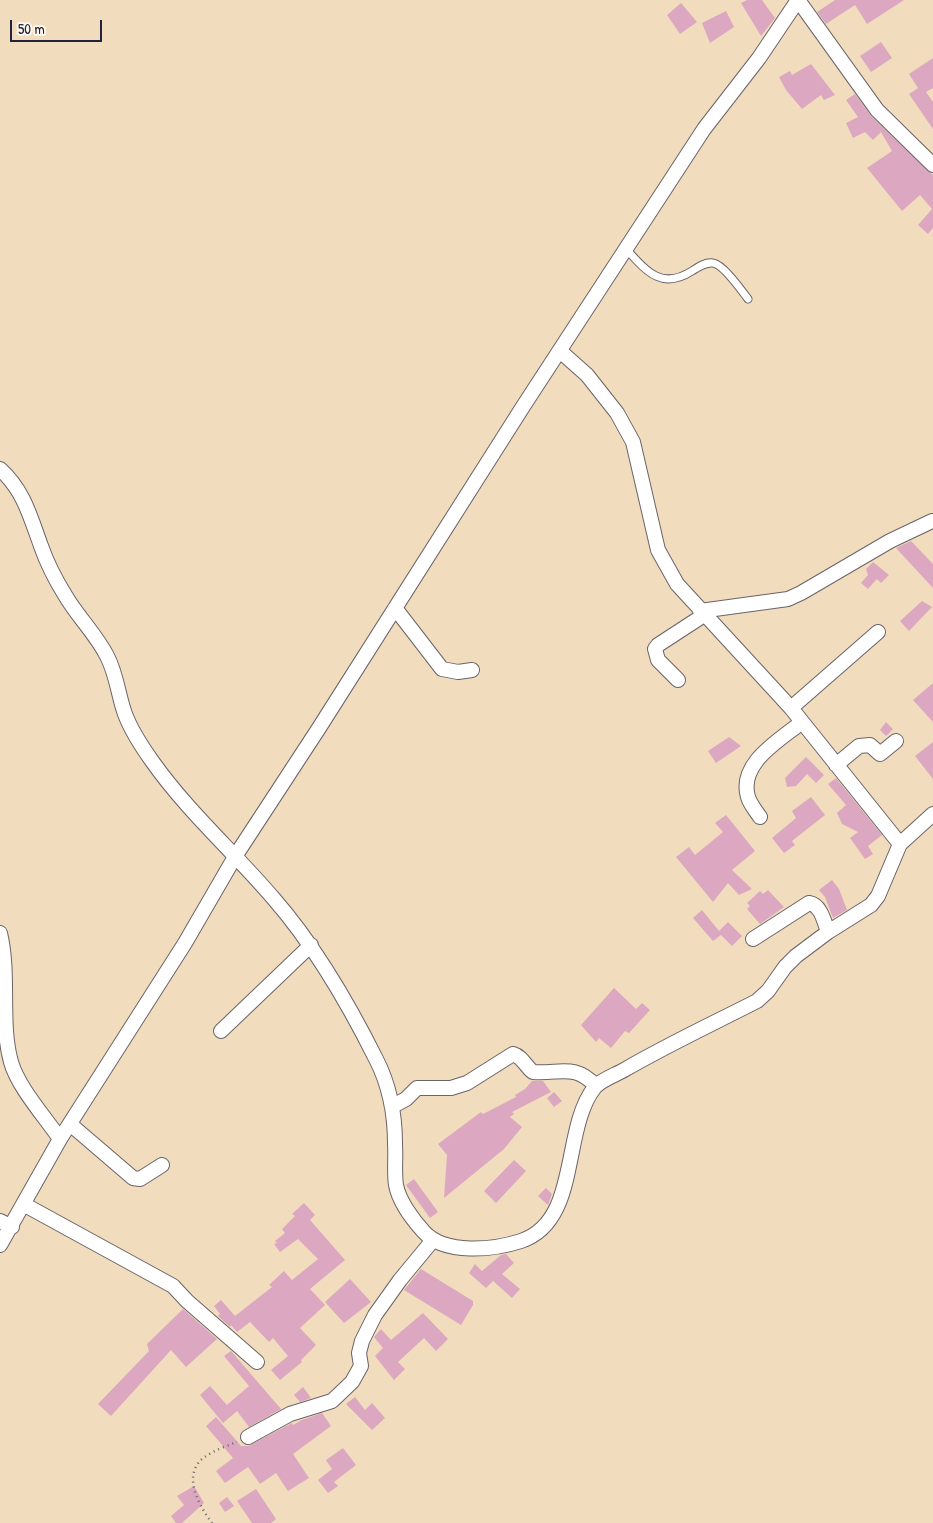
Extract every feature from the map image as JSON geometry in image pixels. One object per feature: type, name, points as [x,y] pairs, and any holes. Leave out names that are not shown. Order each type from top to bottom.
[{"type":"street","points":[[0,1246],[6,1224],[25,1205],[60,1139],[185,943],[236,855],[704,129],[759,58],[798,0],[877,110],[933,164]]},
{"type":"street","points":[[560,351],[587,375],[617,413],[629,435],[645,489],[658,550],[677,584],[791,708],[900,844]]},
{"type":"street","points":[[0,469],[24,497],[46,558],[66,597],[107,656],[119,686],[126,718],[152,761],[195,816],[236,855],[311,945],[375,1056],[387,1083],[393,1106],[396,1185],[402,1200],[415,1221],[433,1240],[441,1244],[478,1248],[519,1241],[540,1230],[557,1205],[564,1186],[581,1117],[596,1086],[667,1045],[757,1001],[768,991],[785,967],[796,956],[828,932],[871,905],[878,896],[900,844],[933,814]]},
{"type":"street","points":[[678,680],[658,660],[655,650],[658,645],[702,613],[788,599],[802,594],[890,541],[932,520]]},
{"type":"street","points":[[395,608],[442,669],[458,672],[472,670]]},
{"type":"street","points":[[791,708],[878,632]]},
{"type":"street","points":[[760,817],[748,798],[746,780],[752,764],[802,722]]},
{"type":"street","points":[[836,764],[859,746],[870,745],[880,754],[896,741]]},
{"type":"street","points":[[753,939],[809,903],[814,904],[819,909],[828,932]]},
{"type":"street","points":[[0,933],[5,956],[7,1028],[11,1063],[60,1139]]},
{"type":"street","points":[[221,1031],[311,945]]},
{"type":"street","points":[[393,1106],[406,1099],[417,1088],[451,1088],[467,1083],[513,1054],[523,1060],[527,1068],[533,1072],[572,1070],[586,1076],[596,1086]]},
{"type":"street","points":[[70,1124],[133,1178],[140,1179],[162,1164]]},
{"type":"street","points":[[25,1205],[173,1286],[187,1301],[257,1362]]},
{"type":"street","points":[[248,1437],[290,1414],[332,1401],[352,1382],[361,1366],[359,1353],[362,1340],[375,1315],[400,1280],[433,1240]]},
{"type":"lane","points":[[627,250],[654,277],[668,280],[685,276],[702,265],[714,263],[721,267],[748,299]]},
{"type":"path","points":[[212,1523],[199,1506],[194,1486],[194,1472],[201,1460],[248,1437]]},
{"type":"building","points":[[747,0],[762,0],[775,18],[761,36],[741,3]]},
{"type":"building","points":[[835,0],[904,0],[867,24],[855,5],[826,24],[817,12]]},
{"type":"building","points":[[681,3],[697,22],[680,34],[667,15]]},
{"type":"building","points":[[726,11],[734,27],[710,43],[702,23]]},
{"type":"building","points":[[881,42],[892,58],[871,72],[860,56]]},
{"type":"building","points":[[933,58],[933,88],[926,92],[933,102],[933,129],[909,94],[918,88],[909,74]]},
{"type":"building","points":[[811,64],[835,95],[824,100],[821,95],[802,109],[786,90],[779,77],[790,71],[792,75]]},
{"type":"building","points":[[855,94],[871,116],[933,175],[933,228],[928,234],[918,225],[932,209],[920,195],[902,211],[867,168],[892,151],[881,132],[873,140],[865,132],[853,138],[846,123],[858,117],[846,100]]},
{"type":"building","points":[[911,541],[933,564],[933,588],[896,548]]},
{"type":"building","points":[[873,562],[889,575],[881,583],[877,579],[868,589],[861,583],[868,575],[866,569]]},
{"type":"building","points":[[922,601],[932,607],[909,631],[900,621]]},
{"type":"building","points":[[933,683],[933,722],[913,700]]},
{"type":"building","points":[[886,722],[893,729],[886,736],[880,730]]},
{"type":"building","points":[[729,737],[741,746],[716,763],[708,751]]},
{"type":"building","points":[[933,742],[933,779],[915,756]]},
{"type":"building","points":[[806,757],[824,775],[816,783],[807,774],[796,786],[787,787],[785,778]]},
{"type":"building","points":[[836,778],[882,835],[868,846],[873,854],[865,859],[850,838],[858,832],[842,824],[837,813],[846,805],[828,784]]},
{"type":"building","points":[[811,797],[825,815],[792,841],[795,845],[784,853],[772,838],[796,818],[792,811]]},
{"type":"building","points":[[726,815],[755,851],[732,870],[752,889],[739,895],[728,883],[713,902],[676,857],[689,847],[695,855],[723,832],[715,823]]},
{"type":"building","points":[[832,880],[839,889],[847,910],[833,918],[825,897],[819,890]]},
{"type":"building","points":[[768,890],[784,907],[760,924],[747,909],[750,906],[747,903],[760,891],[763,894]]},
{"type":"building","points":[[702,910],[719,931],[728,922],[742,936],[732,946],[721,935],[713,941],[693,918]]},
{"type":"building","points":[[614,988],[636,1009],[642,1003],[650,1010],[629,1033],[625,1031],[611,1048],[599,1038],[596,1042],[581,1025]]},
{"type":"building","points":[[532,1081],[543,1081],[551,1092],[512,1112],[514,1114],[510,1117],[522,1127],[504,1149],[444,1198],[447,1155],[438,1144],[481,1112],[483,1114],[516,1097],[515,1095],[525,1089]]},
{"type":"building","points":[[554,1092],[562,1101],[554,1107],[547,1098]]},
{"type":"building","points":[[514,1160],[526,1171],[496,1203],[484,1191]]},
{"type":"building","points":[[414,1179],[438,1212],[430,1218],[406,1185]]},
{"type":"building","points":[[546,1188],[552,1194],[548,1205],[538,1196]]},
{"type":"building","points":[[304,1203],[315,1215],[310,1220],[345,1260],[310,1289],[325,1305],[300,1328],[316,1345],[301,1360],[302,1362],[280,1380],[271,1370],[288,1356],[273,1338],[269,1342],[250,1322],[237,1332],[218,1316],[220,1314],[214,1306],[221,1300],[235,1316],[272,1287],[269,1285],[284,1271],[292,1280],[318,1259],[298,1239],[280,1252],[274,1244],[285,1233],[282,1229],[295,1216],[292,1214]]},
{"type":"building","points":[[506,1254],[514,1263],[502,1274],[520,1289],[512,1298],[493,1281],[486,1288],[469,1273],[475,1264],[482,1271],[501,1255]]},
{"type":"building","points":[[421,1269],[473,1301],[473,1305],[461,1325],[404,1290]]},
{"type":"building","points":[[350,1279],[371,1302],[344,1323],[325,1302]]},
{"type":"building","points":[[183,1309],[217,1339],[186,1367],[171,1350],[111,1416],[98,1404],[149,1351],[147,1344]]},
{"type":"building","points":[[423,1313],[448,1339],[436,1351],[424,1338],[398,1362],[405,1369],[394,1380],[375,1356],[383,1348],[374,1337],[381,1329],[391,1340]]},
{"type":"building","points":[[231,1351],[281,1409],[249,1427],[237,1411],[223,1423],[200,1395],[210,1386],[227,1405],[249,1386],[224,1356]]},
{"type":"building","points":[[303,1387],[311,1398],[300,1402],[294,1395]]},
{"type":"building","points":[[355,1397],[365,1410],[372,1403],[385,1418],[372,1430],[346,1404]]},
{"type":"building","points":[[322,1413],[331,1426],[293,1454],[309,1478],[288,1491],[276,1473],[260,1484],[248,1467],[225,1483],[216,1471],[233,1458],[206,1426],[216,1417],[241,1446],[248,1446],[292,1423],[293,1425]]},
{"type":"building","points":[[343,1448],[356,1465],[334,1482],[338,1486],[328,1493],[318,1480],[332,1469],[326,1460]]},
{"type":"building","points":[[194,1486],[204,1503],[182,1523],[176,1523],[171,1516],[184,1505],[177,1496]]},
{"type":"building","points":[[256,1489],[276,1519],[271,1523],[252,1523],[237,1501]]},
{"type":"building","points":[[227,1497],[234,1506],[225,1512],[219,1503]]}]
